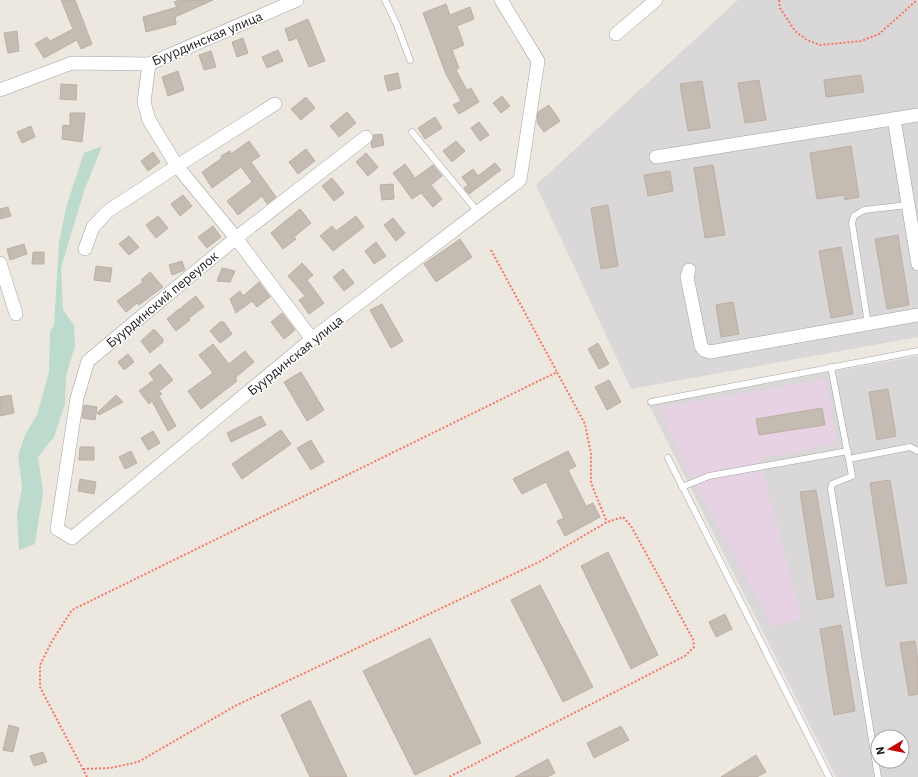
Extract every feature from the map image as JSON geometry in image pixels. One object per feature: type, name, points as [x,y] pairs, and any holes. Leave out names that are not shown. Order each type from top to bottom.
[{"type":"street","name":"Буурдинская улица","points":[[0,90],[72,63],[149,64],[296,0]]},
{"type":"street","name":"Буурдинская улица","points":[[88,361],[77,398],[57,529],[72,538],[312,339],[479,213],[520,180],[538,61],[501,0]]},
{"type":"street","points":[[616,34],[656,0]]},
{"type":"street","points":[[149,64],[144,102],[149,120],[177,166],[236,238],[312,339]]},
{"type":"street","points":[[85,249],[94,227],[108,211],[275,104]]},
{"type":"street","points":[[656,157],[918,115]]},
{"type":"street","points":[[894,119],[918,264]]},
{"type":"street","name":"Буурдинский переулок","points":[[88,361],[236,238],[366,137]]},
{"type":"street","points":[[0,263],[16,314]]},
{"type":"street","points":[[689,270],[687,278],[701,346],[704,350],[710,352],[918,315]]},
{"type":"lane","points":[[386,0],[410,60]]},
{"type":"lane","points":[[412,132],[479,213]]},
{"type":"lane","points":[[868,324],[852,223],[854,216],[864,210],[908,205]]},
{"type":"lane","points":[[651,402],[918,351]]},
{"type":"lane","points":[[831,367],[852,476],[832,484],[831,489],[878,777]]},
{"type":"lane","points":[[849,459],[910,448],[918,451]]},
{"type":"lane","points":[[682,487],[709,476],[848,451]]},
{"type":"lane","points":[[668,458],[829,777]]},
{"type":"path","points":[[779,0],[780,8],[795,31],[807,40],[820,45],[862,41],[879,34],[917,0]]},
{"type":"path","points":[[491,250],[585,424],[591,454],[591,483],[607,522]]},
{"type":"path","points":[[87,777],[40,687],[40,665],[52,641],[72,610],[557,372]]},
{"type":"path","points":[[83,769],[110,768],[138,762],[237,705],[541,561],[607,522],[623,517],[632,526],[693,639],[694,647],[685,656],[449,777]]},
{"type":"shaded area","points":[[738,0],[918,0],[918,337],[631,389],[536,185]]},
{"type":"shaded area","points":[[918,356],[918,777],[836,777],[649,405]]},
{"type":"shaded area","points":[[827,379],[837,444],[760,459],[802,619],[773,627],[688,473],[659,407]]},
{"type":"green space","points":[[102,146],[84,191],[61,268],[63,310],[74,325],[75,346],[66,376],[65,404],[54,437],[38,457],[43,493],[35,544],[19,550],[17,515],[22,487],[18,456],[25,435],[37,415],[49,372],[50,331],[54,325],[59,242],[67,204],[84,153]]},
{"type":"building","points":[[61,0],[75,0],[92,44],[81,49],[77,40],[44,58],[35,44],[47,37],[50,41],[73,29]]},
{"type":"building","points":[[179,0],[213,0],[175,17],[176,24],[146,32],[143,17],[177,7],[174,2]]},
{"type":"building","points":[[446,4],[450,15],[470,7],[474,19],[457,26],[464,45],[452,50],[459,68],[456,70],[467,90],[471,88],[479,102],[459,114],[453,105],[461,101],[446,74],[423,13]]},
{"type":"building","points":[[308,19],[325,61],[309,67],[297,38],[289,41],[285,29]]},
{"type":"building","points":[[17,31],[19,51],[8,53],[4,33]]},
{"type":"building","points":[[243,38],[248,53],[237,57],[232,42]]},
{"type":"building","points":[[278,50],[283,61],[267,68],[262,57]]},
{"type":"building","points":[[211,51],[216,67],[204,70],[199,55]]},
{"type":"building","points":[[178,71],[184,90],[168,96],[162,77]]},
{"type":"building","points":[[398,73],[401,88],[388,91],[384,76]]},
{"type":"building","points":[[861,75],[864,92],[826,97],[824,80]]},
{"type":"building","points":[[759,80],[766,120],[745,123],[738,83]]},
{"type":"building","points":[[702,81],[710,128],[688,131],[680,84]]},
{"type":"building","points":[[61,84],[77,85],[76,100],[60,99]]},
{"type":"building","points":[[502,96],[510,106],[501,113],[493,103]]},
{"type":"building","points":[[306,97],[315,108],[301,120],[291,109]]},
{"type":"building","points":[[549,105],[560,121],[544,132],[537,122],[538,112]]},
{"type":"building","points":[[347,112],[356,123],[339,137],[330,126]]},
{"type":"building","points":[[70,113],[85,113],[82,142],[62,139],[63,125],[70,126]]},
{"type":"building","points":[[435,117],[442,128],[425,139],[418,128]]},
{"type":"building","points":[[479,122],[489,135],[480,141],[471,128]]},
{"type":"building","points":[[31,126],[35,137],[22,143],[17,132]]},
{"type":"building","points":[[382,134],[384,145],[372,148],[371,143],[374,135]]},
{"type":"building","points":[[249,141],[260,156],[251,162],[276,197],[267,204],[262,196],[238,215],[227,201],[252,182],[241,167],[212,188],[202,172],[222,158],[221,156],[230,151],[231,154]]},
{"type":"building","points":[[456,141],[465,151],[452,162],[443,151]]},
{"type":"building","points":[[851,146],[859,197],[845,200],[844,195],[817,199],[810,153]]},
{"type":"building","points":[[306,149],[315,161],[298,174],[289,162]]},
{"type":"building","points":[[153,152],[160,162],[148,171],[141,161]]},
{"type":"building","points":[[366,153],[378,167],[368,176],[356,162]]},
{"type":"building","points":[[495,163],[501,170],[469,194],[464,188],[468,185],[462,177],[473,169],[478,176]]},
{"type":"building","points":[[405,164],[415,178],[433,165],[442,176],[431,185],[442,199],[433,207],[421,193],[412,199],[393,173]]},
{"type":"building","points":[[713,165],[725,235],[705,238],[694,168]]},
{"type":"building","points":[[670,171],[673,191],[648,196],[644,175]]},
{"type":"building","points":[[332,178],[344,193],[334,201],[322,186]]},
{"type":"building","points":[[393,184],[394,199],[382,200],[380,185]]},
{"type":"building","points":[[183,195],[192,206],[180,216],[171,204]]},
{"type":"building","points":[[608,205],[618,266],[601,269],[591,208]]},
{"type":"building","points":[[8,207],[11,216],[0,219],[0,209]]},
{"type":"building","points":[[300,209],[311,223],[294,237],[296,239],[283,249],[271,233]]},
{"type":"building","points":[[158,216],[168,228],[156,238],[146,225]]},
{"type":"building","points":[[356,216],[364,227],[333,251],[320,236],[332,226],[336,231]]},
{"type":"building","points":[[393,218],[405,233],[396,241],[384,225]]},
{"type":"building","points":[[213,226],[221,237],[207,248],[198,237]]},
{"type":"building","points":[[898,235],[909,305],[887,309],[875,239]]},
{"type":"building","points":[[129,236],[139,247],[129,255],[119,244]]},
{"type":"building","points":[[460,239],[472,257],[436,282],[424,264]]},
{"type":"building","points":[[376,242],[386,256],[374,264],[365,251]]},
{"type":"building","points":[[24,244],[27,254],[10,260],[7,249]]},
{"type":"building","points":[[841,247],[853,314],[831,318],[819,251]]},
{"type":"building","points":[[33,252],[44,252],[44,264],[32,264]]},
{"type":"building","points":[[182,261],[185,270],[172,275],[169,265]]},
{"type":"building","points":[[302,263],[313,275],[307,280],[324,303],[309,314],[299,300],[305,296],[288,276]]},
{"type":"building","points":[[96,266],[112,268],[110,282],[94,280]]},
{"type":"building","points":[[222,268],[235,271],[230,282],[217,281]]},
{"type":"building","points":[[343,269],[354,283],[344,291],[333,277]]},
{"type":"building","points":[[150,272],[163,287],[139,305],[137,303],[126,312],[117,301],[143,282],[141,280]]},
{"type":"building","points":[[259,282],[270,297],[257,307],[252,301],[236,313],[230,299],[240,291],[243,296]]},
{"type":"building","points":[[196,296],[204,307],[189,318],[190,320],[176,331],[167,319],[180,308],[183,311],[182,307]]},
{"type":"building","points":[[733,302],[739,334],[721,337],[716,305]]},
{"type":"building","points":[[382,304],[403,341],[391,348],[370,310]]},
{"type":"building","points":[[282,313],[295,330],[284,339],[271,322]]},
{"type":"building","points":[[220,322],[224,322],[232,334],[220,343],[210,331]]},
{"type":"building","points":[[154,329],[163,339],[163,342],[150,353],[141,341]]},
{"type":"building","points":[[598,343],[609,364],[599,369],[588,349]]},
{"type":"building","points":[[213,344],[229,364],[245,351],[254,362],[235,378],[237,381],[201,409],[188,391],[213,373],[199,355]]},
{"type":"building","points":[[128,354],[134,362],[124,370],[118,362]]},
{"type":"building","points":[[160,364],[173,380],[159,391],[162,394],[159,396],[176,426],[168,431],[152,401],[149,404],[139,391],[154,380],[149,373]]},
{"type":"building","points":[[301,372],[324,410],[307,421],[284,382]]},
{"type":"building","points":[[609,380],[621,402],[607,410],[595,387]]},
{"type":"building","points":[[888,389],[896,436],[877,440],[869,392]]},
{"type":"building","points":[[11,395],[14,413],[0,416],[0,397]]},
{"type":"building","points":[[116,395],[123,402],[99,415],[97,413]]},
{"type":"building","points":[[84,405],[97,407],[95,420],[82,418]]},
{"type":"building","points":[[822,408],[825,425],[759,435],[756,419]]},
{"type":"building","points":[[261,416],[266,425],[231,442],[227,433]]},
{"type":"building","points":[[281,430],[291,444],[242,479],[232,464]]},
{"type":"building","points":[[153,431],[160,443],[148,450],[141,438]]},
{"type":"building","points":[[311,440],[324,462],[311,470],[297,448]]},
{"type":"building","points":[[80,447],[94,447],[94,460],[79,460]]},
{"type":"building","points":[[131,451],[137,463],[125,469],[119,457]]},
{"type":"building","points":[[568,451],[576,466],[568,470],[586,506],[593,503],[600,517],[565,536],[557,521],[564,518],[546,482],[522,494],[513,479]]},
{"type":"building","points":[[80,479],[96,482],[94,494],[78,491]]},
{"type":"building","points":[[890,480],[907,583],[886,586],[870,483]]},
{"type":"building","points":[[816,490],[834,597],[817,600],[800,492]]},
{"type":"building","points":[[608,552],[658,655],[631,669],[581,566]]},
{"type":"building","points":[[540,585],[593,687],[563,702],[511,600]]},
{"type":"building","points":[[725,614],[732,629],[716,637],[709,622]]},
{"type":"building","points":[[841,625],[855,711],[834,715],[820,629]]},
{"type":"building","points":[[430,638],[481,743],[415,775],[363,671]]},
{"type":"building","points":[[915,641],[918,662],[918,694],[909,696],[900,643]]},
{"type":"building","points":[[310,700],[347,777],[310,777],[281,715]]},
{"type":"building","points":[[9,725],[19,728],[13,752],[3,750]]},
{"type":"building","points":[[621,726],[629,740],[594,758],[587,743]]},
{"type":"building","points":[[43,752],[47,762],[34,766],[30,756]]},
{"type":"building","points":[[756,755],[766,772],[757,777],[721,777]]},
{"type":"building","points":[[548,759],[555,773],[547,777],[515,777]]}]
